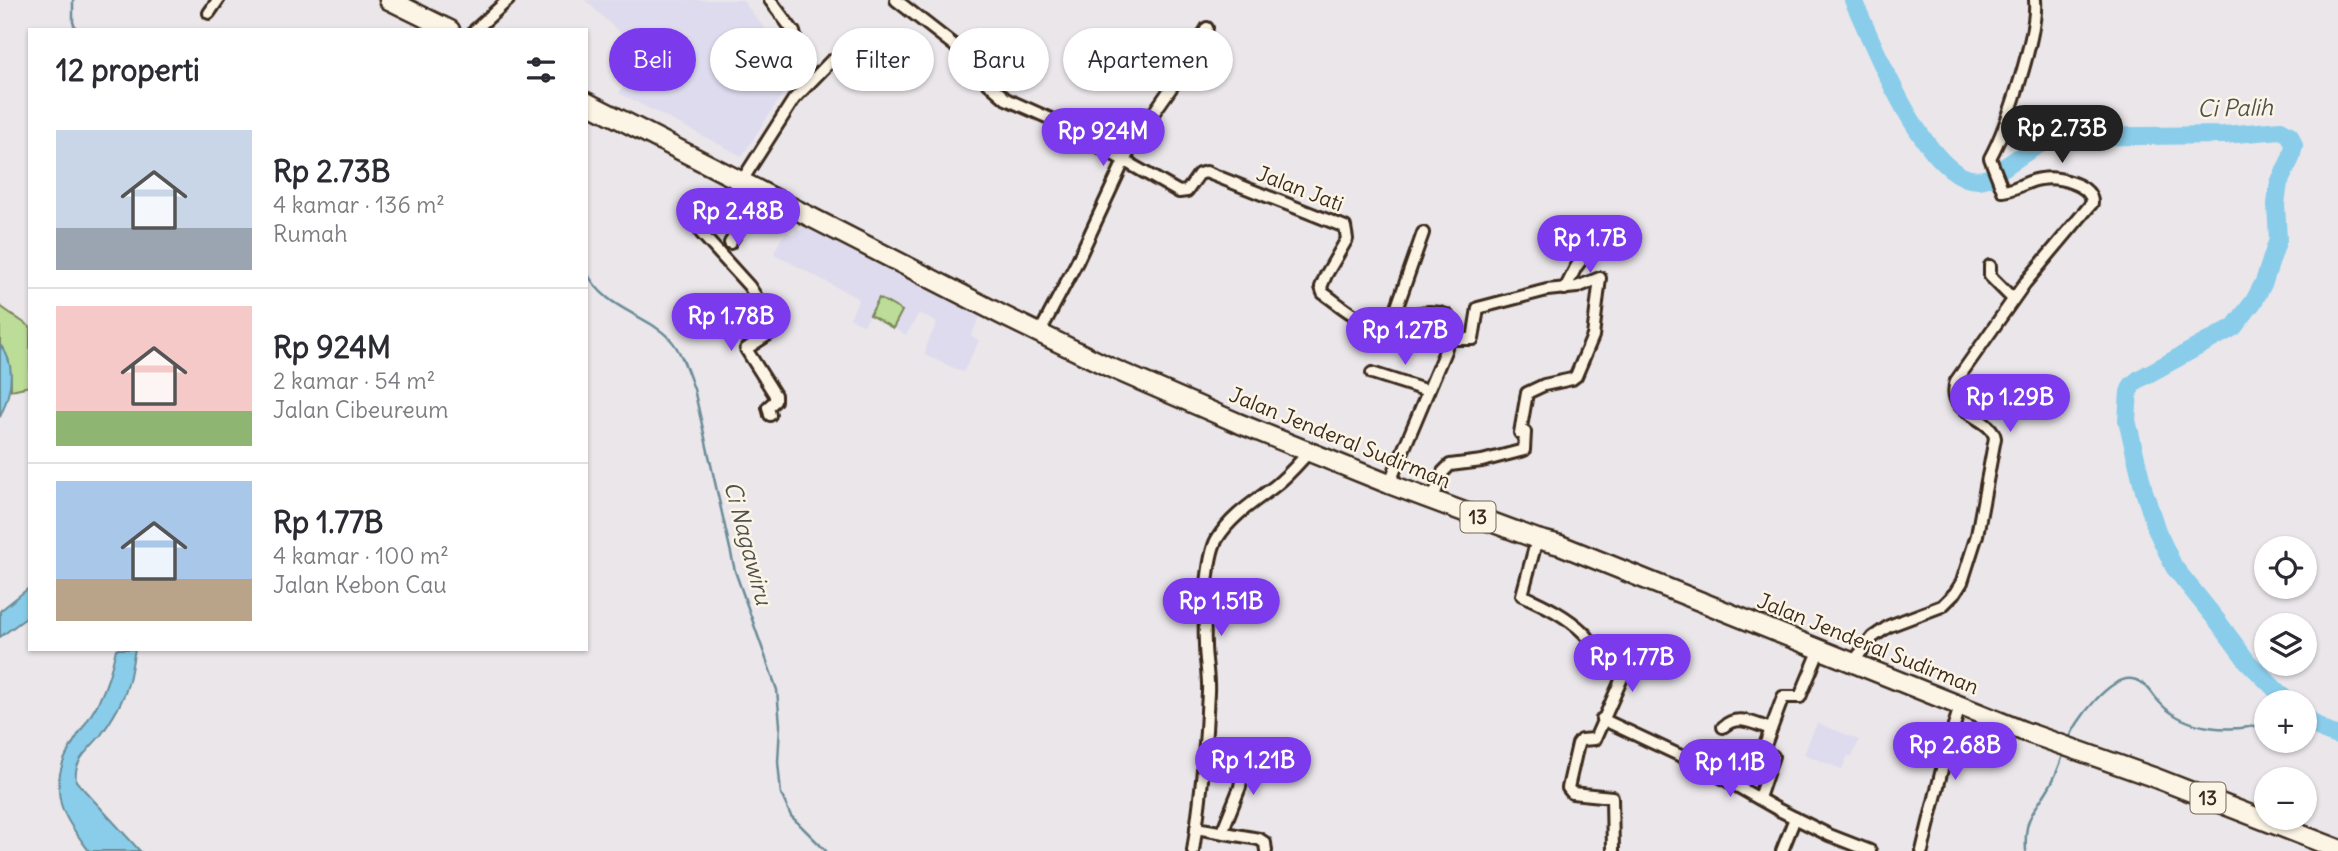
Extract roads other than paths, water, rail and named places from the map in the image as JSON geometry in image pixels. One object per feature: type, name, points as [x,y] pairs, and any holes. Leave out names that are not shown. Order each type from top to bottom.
[{"type":"highway","points":[[389,0],[446,28]]},
{"type":"highway","name":"Jalan Jenderal Sudirman","points":[[588,103],[1039,334],[1159,390],[1432,501],[1560,545],[1960,706],[2338,849]]},
{"type":"street","points":[[209,13],[218,0]]},
{"type":"street","points":[[477,28],[508,0]]},
{"type":"street","points":[[770,0],[790,28]]},
{"type":"street","points":[[896,0],[955,46],[973,70],[1006,99],[1051,119],[1124,161]]},
{"type":"street","points":[[1853,662],[1881,631],[1942,606],[1962,583],[1977,535],[1995,438],[1994,431],[1989,426],[1966,413],[1954,388],[1956,382],[2013,299],[2092,204],[2089,192],[2067,181],[2041,178],[2006,192],[2002,190],[1990,158],[2001,137],[2034,30],[2035,0]]},
{"type":"street","points":[[1039,334],[1138,135],[1181,75],[1207,27]]},
{"type":"street","points":[[817,75],[831,61]]},
{"type":"street","points":[[741,182],[801,91]]},
{"type":"street","name":"Jalan Jati","points":[[1124,161],[1180,192],[1187,191],[1199,174],[1206,172],[1345,227],[1347,239],[1321,283],[1322,290],[1358,317],[1374,323],[1392,321],[1419,312],[1447,315],[1451,320],[1448,339]]},
{"type":"street","points":[[730,243],[762,193]]},
{"type":"street","points":[[701,233],[749,286],[775,326],[772,332],[743,346],[775,394],[775,401],[768,407],[771,415]]},
{"type":"street","points":[[1392,321],[1423,233]]},
{"type":"street","points":[[1565,289],[1576,267],[1592,246]]},
{"type":"street","points":[[1990,266],[1990,276],[2013,299]]},
{"type":"street","points":[[1389,484],[1448,339],[1473,339],[1478,308],[1548,290],[1565,289],[1600,278],[1593,336],[1576,376],[1527,393],[1520,425],[1520,433],[1525,432],[1524,450],[1482,461],[1450,465],[1443,472],[1432,501]]},
{"type":"street","points":[[1373,373],[1428,391]]},
{"type":"street","points":[[1193,851],[1209,691],[1205,645],[1207,584],[1212,550],[1217,539],[1242,511],[1277,485],[1309,452]]},
{"type":"street","points":[[1537,539],[1522,595],[1549,608],[1574,625],[1603,656],[1623,671],[1595,739],[1579,741],[1568,790],[1612,797],[1613,851]]},
{"type":"street","points":[[1759,797],[1773,756],[1764,748],[1783,696],[1800,697],[1820,649]]},
{"type":"street","points":[[1922,851],[1960,706]]},
{"type":"street","points":[[1602,719],[1698,764],[1855,848],[1870,851]]},
{"type":"street","points":[[1723,727],[1730,720],[1737,719],[1771,729]]},
{"type":"street","points":[[1222,832],[1240,787],[1246,751]]},
{"type":"street","points":[[1782,851],[1795,818]]},
{"type":"street","points":[[1196,828],[1259,839],[1264,841],[1266,851]]},
{"type":"water","points":[[0,345],[6,353],[11,371],[7,399],[0,417]]},
{"type":"water","points":[[28,589],[28,616],[0,637],[0,611]]},
{"type":"water","points":[[115,651],[135,651],[130,676],[119,706],[101,735],[79,761],[76,781],[140,851],[89,851],[73,829],[61,804],[59,789],[63,762],[92,714],[109,675]]},
{"type":"waterway","name":"Ci Nagawiru","points":[[73,0],[75,28]]},
{"type":"waterway","name":"Ci Palih","points":[[1853,0],[1889,78],[1925,141],[1945,164],[1967,178],[1988,178],[2032,149],[2062,137],[2224,135],[2281,130],[2290,135],[2294,145],[2279,183],[2276,204],[2278,239],[2264,282],[2254,301],[2234,327],[2132,385],[2127,420],[2144,491],[2157,531],[2174,567],[2247,661],[2276,690]]},
{"type":"waterway","name":"Ci Nagawiru","points":[[588,274],[614,303],[648,322],[670,339],[684,363],[694,389],[735,571],[777,690],[781,794],[791,816],[826,851]]},
{"type":"waterway","points":[[2069,740],[2078,722],[2094,701],[2114,685],[2132,679],[2145,685],[2171,712],[2196,724],[2224,728],[2254,726]]},
{"type":"waterway","name":"Ci Palih","points":[[2317,726],[2338,736]]},
{"type":"waterway","points":[[2026,851],[2026,831],[2030,817],[2053,780],[2064,752]]}]
